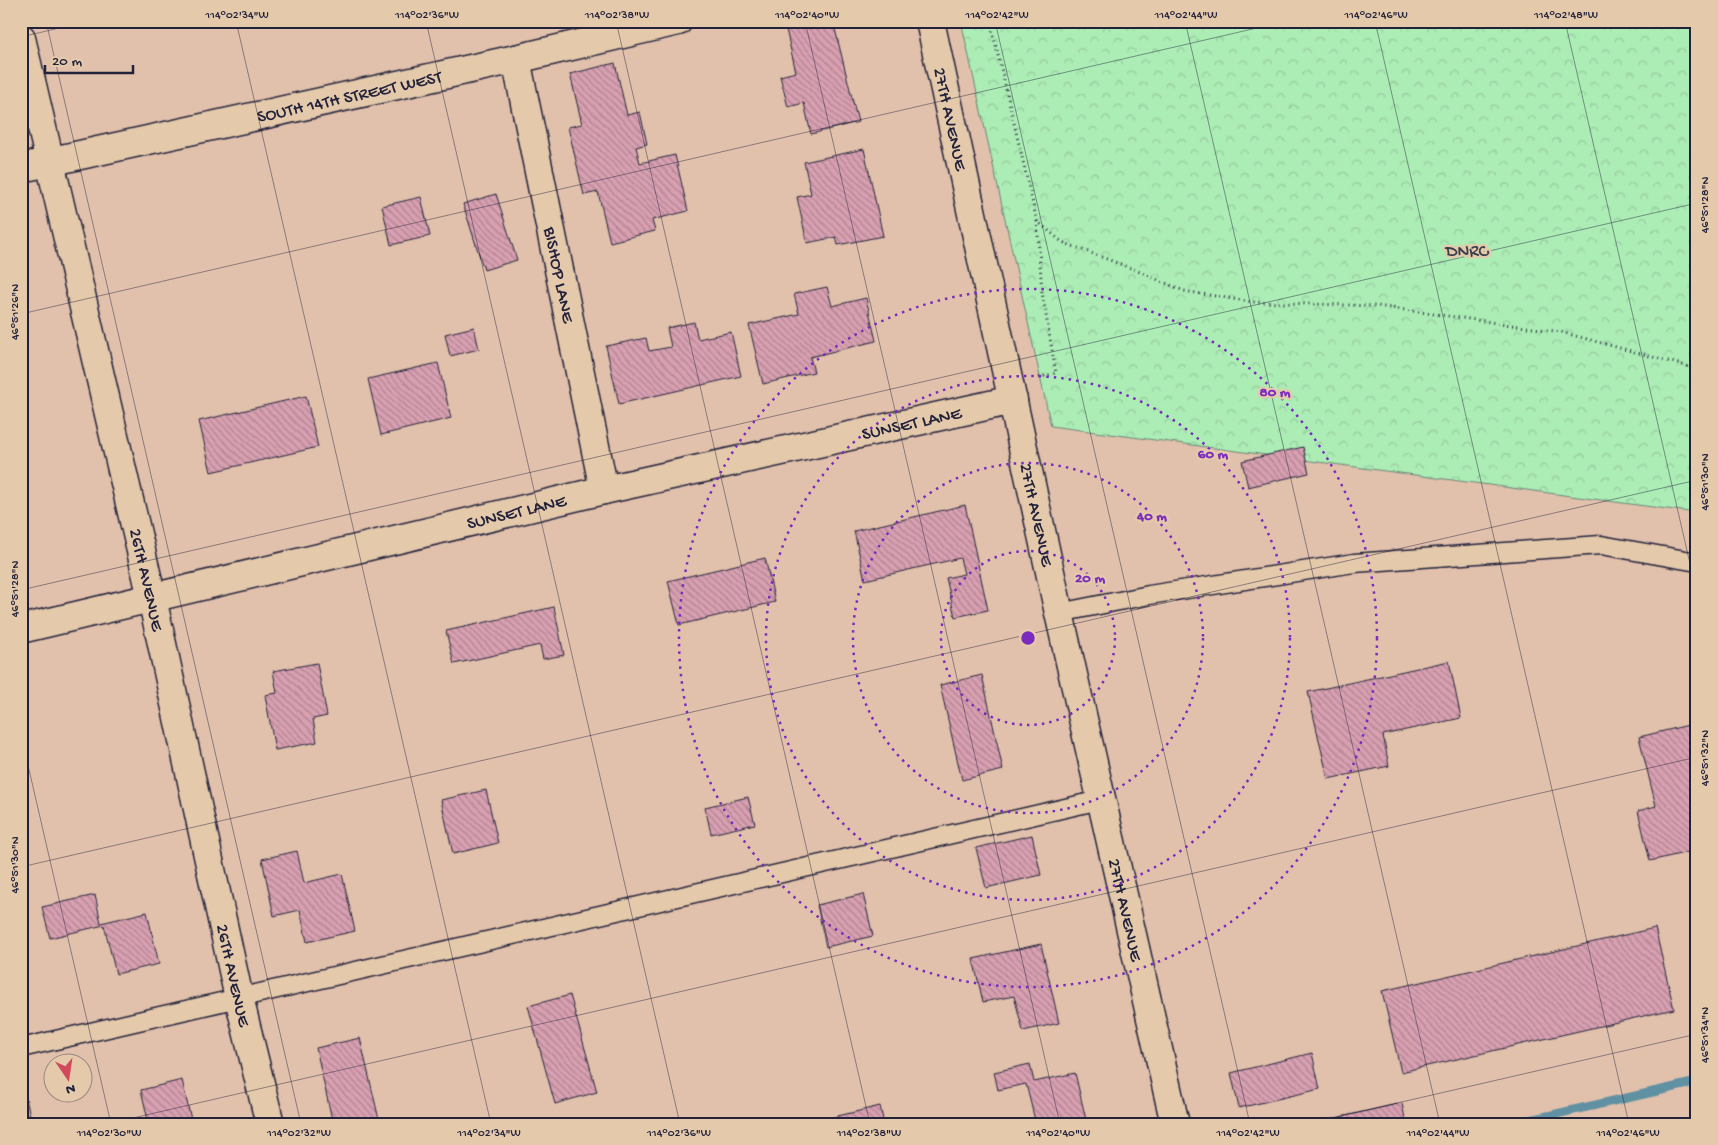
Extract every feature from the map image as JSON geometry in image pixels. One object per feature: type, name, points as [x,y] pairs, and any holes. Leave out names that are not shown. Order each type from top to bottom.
[{"type":"street","name":"SOUTH 14TH STREET WEST","points":[[21,168],[516,59],[678,21]]},
{"type":"street","name":"27TH AVENUE","points":[[930,21],[1100,800],[1175,1124]]},
{"type":"street","name":"26TH AVENUE","points":[[21,38],[152,598],[239,998],[270,1124]]},
{"type":"street","name":"BISHOP LANE","points":[[516,59],[604,490]]},
{"type":"street","name":"SUNSET LANE","points":[[21,629],[1011,393]]},
{"type":"lane","points":[[1059,613],[1149,595],[1362,562],[1601,545],[1697,562]]},
{"type":"lane","points":[[21,1048],[1100,800]]},
{"type":"path","points":[[990,21],[1036,221],[1042,292],[1056,373],[1011,393]]},
{"type":"path","points":[[1036,221],[1062,242],[1134,269],[1184,291],[1252,302],[1377,306],[1561,332],[1697,369]]},
{"type":"green space","name":"DNRC","points":[[961,21],[1697,21],[1697,513],[1051,426]]},
{"type":"building","points":[[91,21],[122,21],[92,28]]},
{"type":"building","points":[[784,21],[833,21],[858,122],[811,134],[804,103],[788,107],[780,76],[796,72]]},
{"type":"building","points":[[615,63],[627,115],[640,112],[647,144],[636,147],[640,163],[675,155],[688,211],[652,220],[655,231],[610,242],[598,192],[584,195],[568,127],[582,124],[570,74]]},
{"type":"building","points":[[864,149],[883,236],[838,245],[836,237],[807,243],[797,197],[811,194],[804,162]]},
{"type":"building","points":[[496,194],[517,260],[484,270],[463,204]]},
{"type":"building","points":[[421,197],[430,236],[391,245],[382,206]]},
{"type":"building","points":[[827,287],[832,306],[866,298],[876,341],[810,357],[814,372],[763,384],[749,325],[799,314],[794,294]]},
{"type":"building","points":[[694,322],[698,339],[731,332],[741,376],[619,404],[606,346],[646,338],[649,351],[671,347],[667,328]]},
{"type":"building","points":[[474,327],[479,349],[450,356],[445,334]]},
{"type":"building","points":[[438,363],[451,418],[381,435],[368,379]]},
{"type":"building","points":[[306,396],[318,447],[211,472],[199,421]]},
{"type":"building","points":[[1303,447],[1309,473],[1248,487],[1242,461]]},
{"type":"building","points":[[965,505],[988,610],[955,617],[946,578],[964,574],[960,558],[865,580],[854,531]]},
{"type":"building","points":[[765,558],[775,602],[679,625],[668,581]]},
{"type":"building","points":[[554,607],[564,655],[543,659],[540,645],[454,664],[446,631]]},
{"type":"building","points":[[1449,661],[1461,718],[1383,735],[1389,766],[1328,779],[1308,692]]},
{"type":"building","points":[[317,663],[327,716],[313,719],[317,742],[275,750],[265,695],[277,693],[273,671]]},
{"type":"building","points":[[982,675],[1003,770],[962,780],[940,685]]},
{"type":"building","points":[[1697,723],[1697,850],[1650,861],[1638,811],[1656,806],[1639,737]]},
{"type":"building","points":[[486,790],[498,843],[453,854],[441,800]]},
{"type":"building","points":[[748,797],[755,824],[711,834],[705,807]]},
{"type":"building","points":[[1032,835],[1041,875],[986,888],[976,848]]},
{"type":"building","points":[[297,851],[304,883],[342,874],[355,931],[307,942],[300,910],[274,916],[262,859]]},
{"type":"building","points":[[863,894],[873,936],[826,947],[817,905]]},
{"type":"building","points":[[95,895],[101,923],[147,912],[159,964],[116,974],[104,925],[50,938],[42,907]]},
{"type":"building","points":[[1655,928],[1674,1009],[1401,1072],[1382,991]]},
{"type":"building","points":[[1041,944],[1059,1023],[1023,1031],[1014,996],[983,1002],[973,959]]},
{"type":"building","points":[[570,995],[597,1092],[555,1104],[528,1006]]},
{"type":"building","points":[[360,1038],[380,1124],[333,1124],[316,1048]]},
{"type":"building","points":[[1312,1053],[1320,1089],[1239,1108],[1231,1073]]},
{"type":"building","points":[[1030,1064],[1034,1082],[1075,1073],[1087,1124],[1036,1124],[1026,1084],[998,1090],[994,1072]]},
{"type":"building","points":[[182,1080],[192,1124],[149,1124],[141,1090]]},
{"type":"building","points":[[25,1094],[32,1124],[21,1124],[21,1095]]},
{"type":"building","points":[[1402,1103],[1406,1124],[1309,1124]]},
{"type":"building","points":[[880,1106],[884,1124],[804,1124]]},
{"type":"waterway","points":[[1512,1124],[1697,1082]]}]
